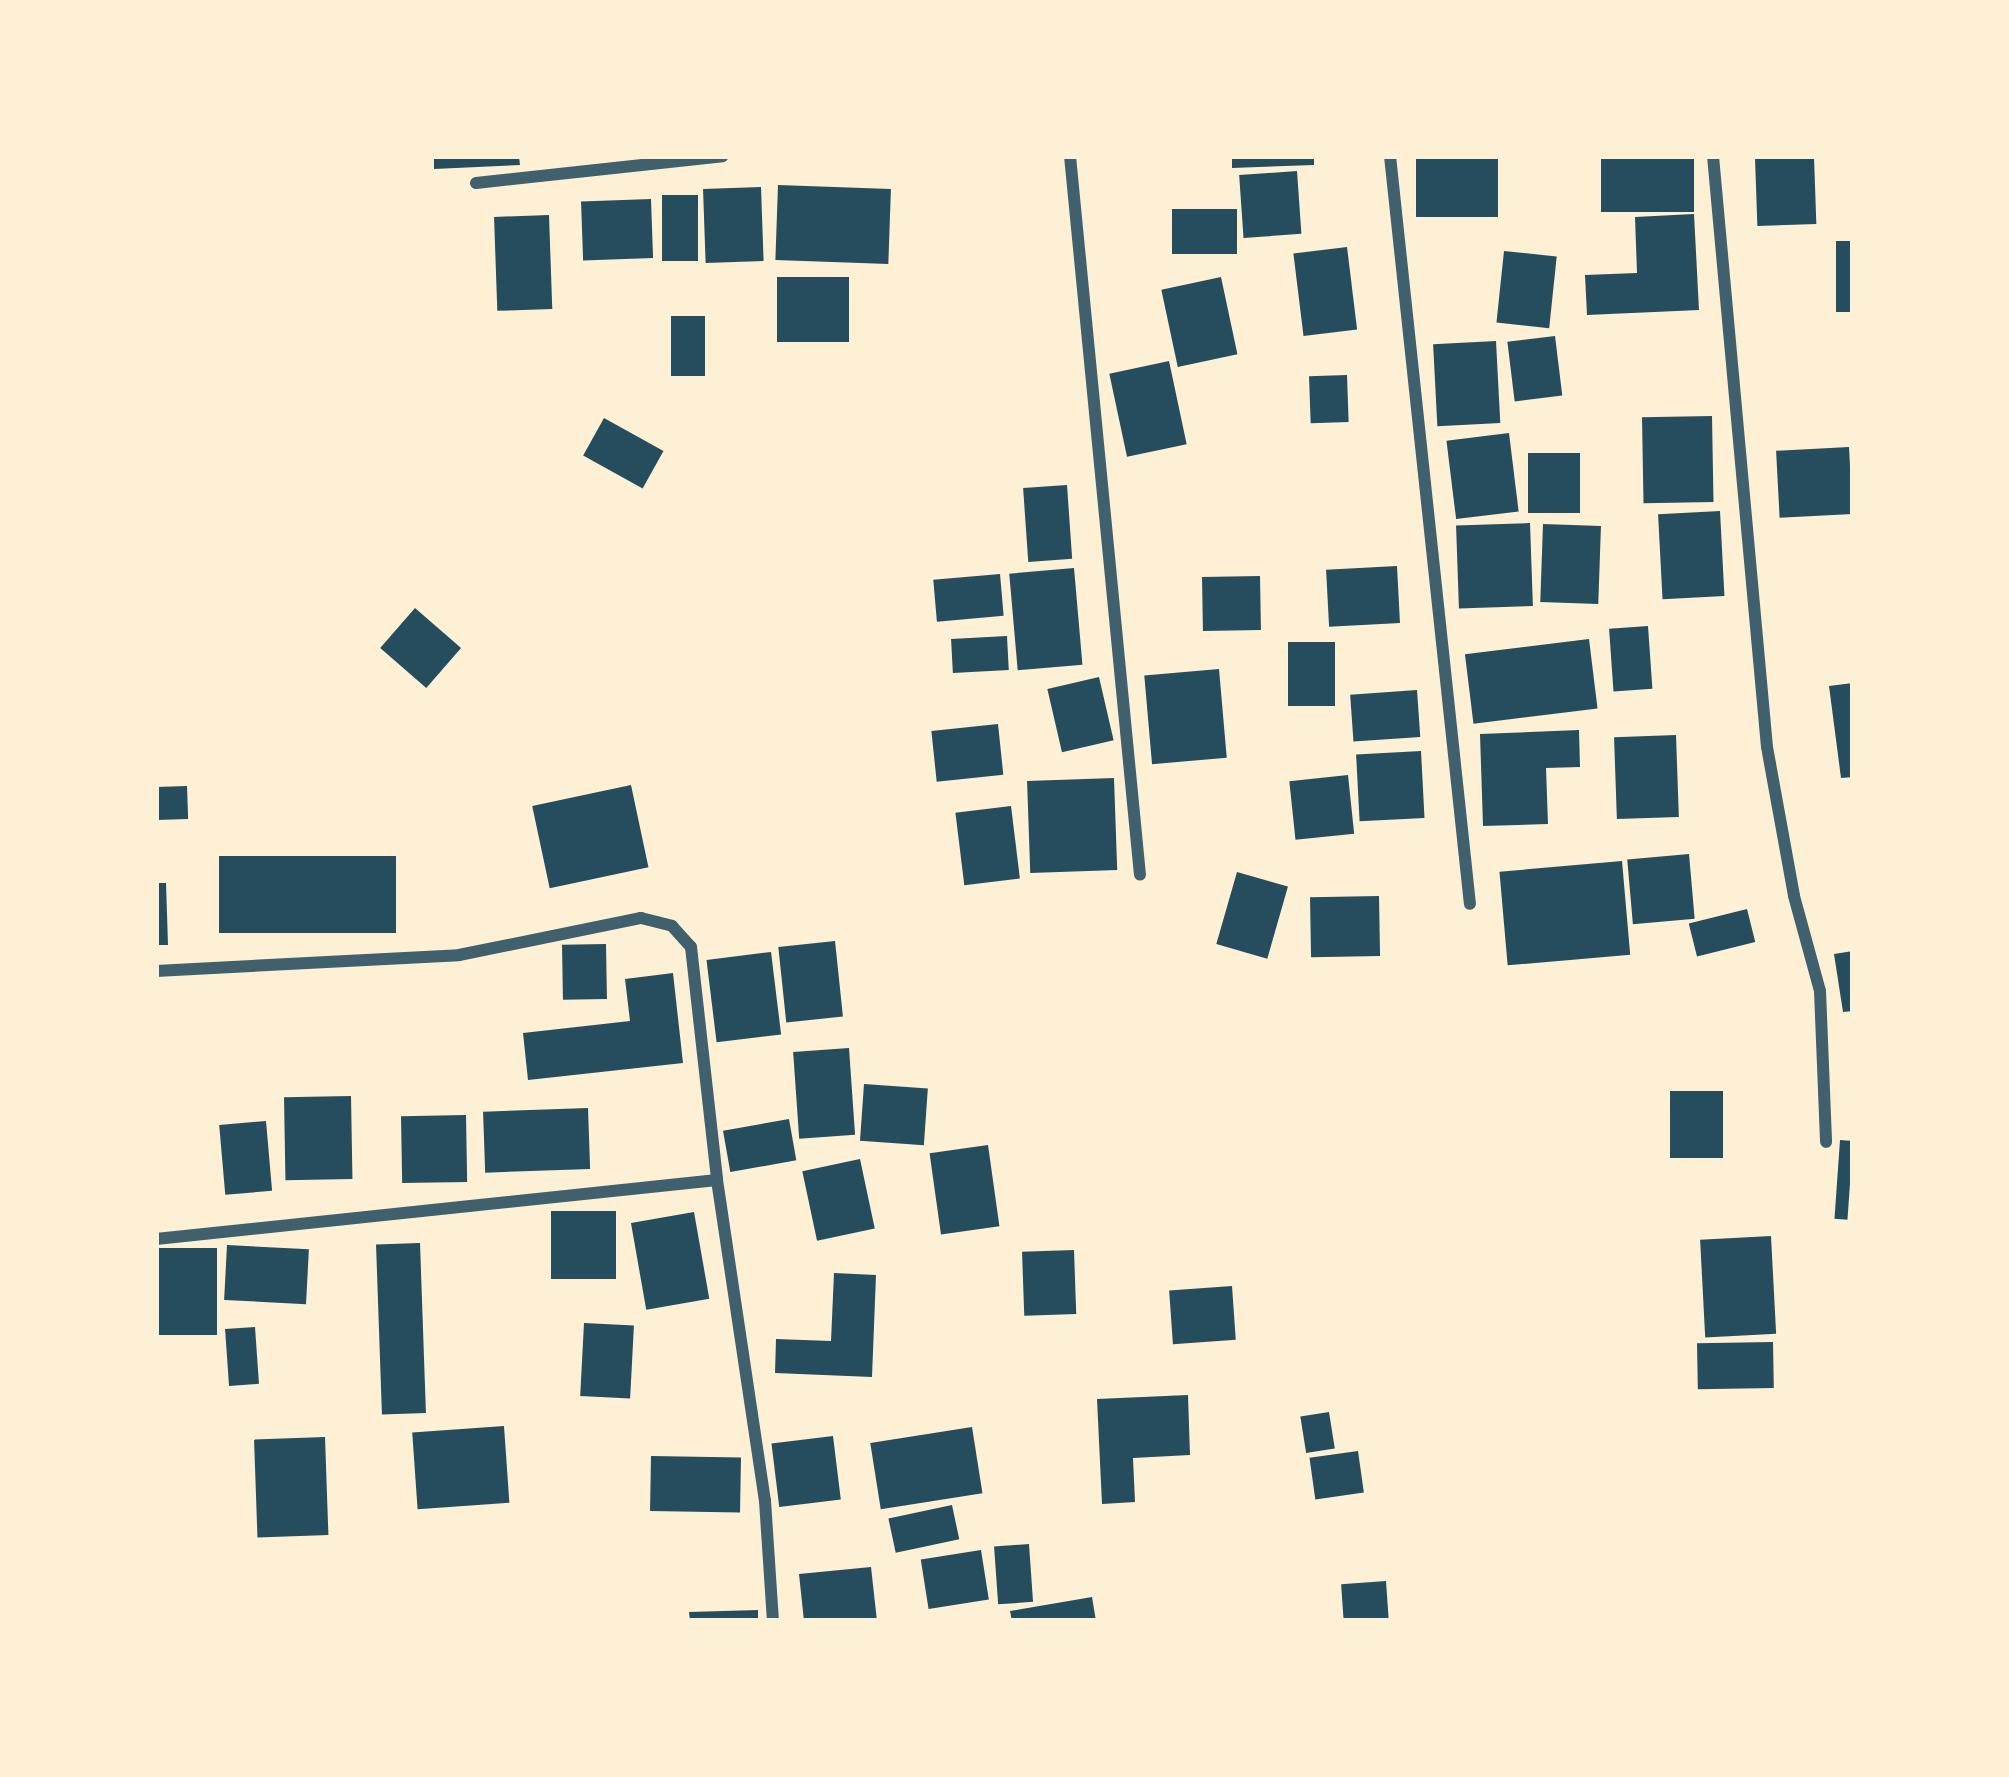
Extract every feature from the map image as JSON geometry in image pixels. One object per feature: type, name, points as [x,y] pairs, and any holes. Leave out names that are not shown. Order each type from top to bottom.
[{"type":"street","points":[[476,183],[723,156]]},
{"type":"street","points":[[1070,156],[1140,874]]},
{"type":"street","points":[[1390,156],[1470,904]]},
{"type":"street","points":[[1713,156],[1767,747],[1795,896],[1820,992],[1826,1142]]},
{"type":"street","points":[[156,971],[459,955],[640,918],[672,926],[691,947],[717,1180],[766,1501],[773,1621]]},
{"type":"street","points":[[156,1239],[717,1180]]},
{"type":"building","points":[[434,156],[519,156],[520,165],[434,169]]},
{"type":"building","points":[[1232,156],[1314,156],[1314,165],[1232,168]]},
{"type":"building","points":[[1416,156],[1498,156],[1498,217],[1416,217]]},
{"type":"building","points":[[1601,156],[1694,156],[1694,212],[1601,212]]},
{"type":"building","points":[[1814,157],[1816,224],[1757,226],[1755,159]]},
{"type":"building","points":[[1297,171],[1301,234],[1244,238],[1239,175]]},
{"type":"building","points":[[778,185],[891,189],[888,264],[775,260]]},
{"type":"building","points":[[761,187],[764,261],[706,263],[703,189]]},
{"type":"building","points":[[662,195],[698,195],[698,261],[662,261]]},
{"type":"building","points":[[651,199],[653,258],[583,260],[581,201]]},
{"type":"building","points":[[1172,209],[1237,209],[1237,254],[1172,254]]},
{"type":"building","points":[[1694,214],[1699,310],[1587,315],[1585,275],[1637,273],[1635,217]]},
{"type":"building","points":[[549,215],[552,309],[497,311],[494,217]]},
{"type":"building","points":[[1836,241],[1853,241],[1853,312],[1836,312]]},
{"type":"building","points":[[1347,247],[1357,329],[1304,336],[1293,254]]},
{"type":"building","points":[[1504,251],[1557,257],[1549,328],[1496,323]]},
{"type":"building","points":[[777,277],[849,277],[849,342],[777,342]]},
{"type":"building","points":[[1221,277],[1237,354],[1178,367],[1161,290]]},
{"type":"building","points":[[671,316],[705,316],[705,376],[671,376]]},
{"type":"building","points":[[1555,336],[1562,396],[1515,401],[1507,342]]},
{"type":"building","points":[[1496,341],[1500,423],[1437,426],[1433,344]]},
{"type":"building","points":[[1169,361],[1187,444],[1127,457],[1109,374]]},
{"type":"building","points":[[1347,375],[1349,422],[1311,423],[1309,376]]},
{"type":"building","points":[[1712,416],[1714,502],[1644,503],[1642,417]]},
{"type":"building","points":[[604,418],[663,451],[643,489],[583,456]]},
{"type":"building","points":[[1509,433],[1519,511],[1456,519],[1446,441]]},
{"type":"building","points":[[1849,447],[1853,514],[1780,518],[1776,451]]},
{"type":"building","points":[[1528,453],[1580,453],[1580,513],[1528,513]]},
{"type":"building","points":[[1067,485],[1072,559],[1028,562],[1023,488]]},
{"type":"building","points":[[1720,511],[1724,596],[1663,599],[1658,514]]},
{"type":"building","points":[[1530,523],[1533,606],[1459,609],[1456,526]]},
{"type":"building","points":[[1543,524],[1601,526],[1598,604],[1540,602]]},
{"type":"building","points":[[1397,566],[1400,623],[1329,627],[1326,570]]},
{"type":"building","points":[[1074,568],[1082,665],[1018,670],[1009,574]]},
{"type":"building","points":[[1000,574],[1004,616],[937,622],[933,580]]},
{"type":"building","points":[[1260,576],[1261,630],[1203,631],[1202,577]]},
{"type":"building","points":[[415,608],[461,648],[426,688],[380,648]]},
{"type":"building","points":[[1648,626],[1652,689],[1613,692],[1609,629]]},
{"type":"building","points":[[1007,636],[1009,670],[953,673],[951,639]]},
{"type":"building","points":[[1589,639],[1598,708],[1473,724],[1465,654]]},
{"type":"building","points":[[1288,642],[1335,642],[1335,706],[1288,706]]},
{"type":"building","points":[[1219,669],[1227,758],[1152,764],[1144,676]]},
{"type":"building","points":[[1099,677],[1114,740],[1062,752],[1047,689]]},
{"type":"building","points":[[1853,683],[1853,777],[1841,778],[1829,686]]},
{"type":"building","points":[[1417,690],[1420,737],[1353,742],[1350,695]]},
{"type":"building","points":[[998,724],[1003,775],[937,782],[931,731]]},
{"type":"building","points":[[1579,730],[1580,767],[1546,768],[1548,824],[1483,826],[1480,734]]},
{"type":"building","points":[[1676,735],[1679,817],[1617,819],[1614,737]]},
{"type":"building","points":[[1421,751],[1425,818],[1360,821],[1356,754]]},
{"type":"building","points":[[1348,775],[1354,834],[1295,840],[1289,781]]},
{"type":"building","points":[[1114,778],[1117,870],[1030,873],[1027,781]]},
{"type":"building","points":[[631,785],[648,867],[550,888],[532,806]]},
{"type":"building","points":[[187,786],[188,819],[157,820],[156,787]]},
{"type":"building","points":[[1011,806],[1020,878],[964,885],[955,813]]},
{"type":"building","points":[[1689,854],[1695,919],[1633,924],[1627,859]]},
{"type":"building","points":[[219,856],[396,856],[396,933],[219,933]]},
{"type":"building","points":[[1622,861],[1630,955],[1508,965],[1499,872]]},
{"type":"building","points":[[1237,872],[1288,887],[1267,959],[1216,944]]},
{"type":"building","points":[[156,883],[166,883],[168,945],[156,945]]},
{"type":"building","points":[[1379,896],[1380,956],[1311,957],[1310,897]]},
{"type":"building","points":[[1747,909],[1755,942],[1697,957],[1689,924]]},
{"type":"building","points":[[835,941],[843,1017],[786,1023],[778,947]]},
{"type":"building","points":[[606,944],[607,999],[563,1000],[562,945]]},
{"type":"building","points":[[1853,951],[1853,1011],[1843,1012],[1834,954]]},
{"type":"building","points":[[771,952],[781,1034],[717,1042],[706,960]]},
{"type":"building","points":[[673,973],[683,1063],[528,1080],[523,1033],[630,1021],[625,979]]},
{"type":"building","points":[[849,1048],[855,1135],[799,1139],[793,1052]]},
{"type":"building","points":[[864,1084],[928,1088],[924,1145],[860,1141]]},
{"type":"building","points":[[1670,1091],[1723,1091],[1723,1158],[1670,1158]]},
{"type":"building","points":[[351,1096],[352,1179],[285,1180],[284,1097]]},
{"type":"building","points":[[588,1108],[590,1169],[485,1173],[483,1112]]},
{"type":"building","points":[[466,1115],[467,1182],[402,1183],[401,1116]]},
{"type":"building","points":[[789,1119],[796,1160],[730,1172],[723,1131]]},
{"type":"building","points":[[266,1121],[272,1191],[225,1195],[219,1125]]},
{"type":"building","points":[[1840,1140],[1853,1141],[1847,1220],[1834,1219]]},
{"type":"building","points":[[988,1145],[999,1226],[941,1234],[930,1153]]},
{"type":"building","points":[[860,1159],[875,1228],[817,1241],[802,1171]]},
{"type":"building","points":[[551,1211],[616,1211],[616,1279],[551,1279]]},
{"type":"building","points":[[694,1212],[709,1299],[646,1310],[631,1223]]},
{"type":"building","points":[[1771,1236],[1776,1334],[1705,1338],[1700,1240]]},
{"type":"building","points":[[420,1243],[426,1413],[382,1414],[376,1245]]},
{"type":"building","points":[[227,1245],[309,1249],[306,1304],[224,1300]]},
{"type":"building","points":[[156,1248],[217,1248],[217,1335],[156,1335]]},
{"type":"building","points":[[1074,1250],[1076,1314],[1024,1316],[1022,1252]]},
{"type":"building","points":[[834,1273],[876,1275],[872,1377],[775,1373],[776,1339],[831,1341]]},
{"type":"building","points":[[1232,1286],[1236,1340],[1173,1344],[1169,1290]]},
{"type":"building","points":[[584,1323],[634,1326],[630,1399],[580,1396]]},
{"type":"building","points":[[255,1327],[259,1384],[229,1386],[225,1329]]},
{"type":"building","points":[[1773,1342],[1774,1388],[1698,1389],[1697,1343]]},
{"type":"building","points":[[1188,1395],[1190,1455],[1133,1458],[1135,1502],[1102,1504],[1097,1399]]},
{"type":"building","points":[[1329,1412],[1335,1449],[1306,1453],[1300,1417]]},
{"type":"building","points":[[504,1426],[509,1503],[418,1509],[412,1432]]},
{"type":"building","points":[[972,1427],[982,1493],[881,1509],[870,1443]]},
{"type":"building","points":[[833,1436],[841,1500],[779,1507],[771,1444]]},
{"type":"building","points":[[325,1437],[328,1535],[257,1537],[254,1439]]},
{"type":"building","points":[[1358,1451],[1364,1493],[1315,1499],[1309,1458]]},
{"type":"building","points":[[651,1456],[741,1458],[740,1513],[650,1511]]},
{"type":"building","points":[[952,1505],[959,1539],[896,1553],[888,1519]]},
{"type":"building","points":[[1029,1544],[1033,1602],[998,1604],[994,1546]]},
{"type":"building","points":[[981,1550],[989,1599],[929,1609],[921,1560]]},
{"type":"building","points":[[871,1567],[877,1621],[804,1621],[799,1574]]},
{"type":"building","points":[[1386,1581],[1389,1621],[1344,1621],[1341,1584]]},
{"type":"building","points":[[1092,1597],[1096,1621],[1012,1621],[1010,1611]]},
{"type":"building","points":[[758,1610],[758,1621],[690,1621],[689,1612]]}]
